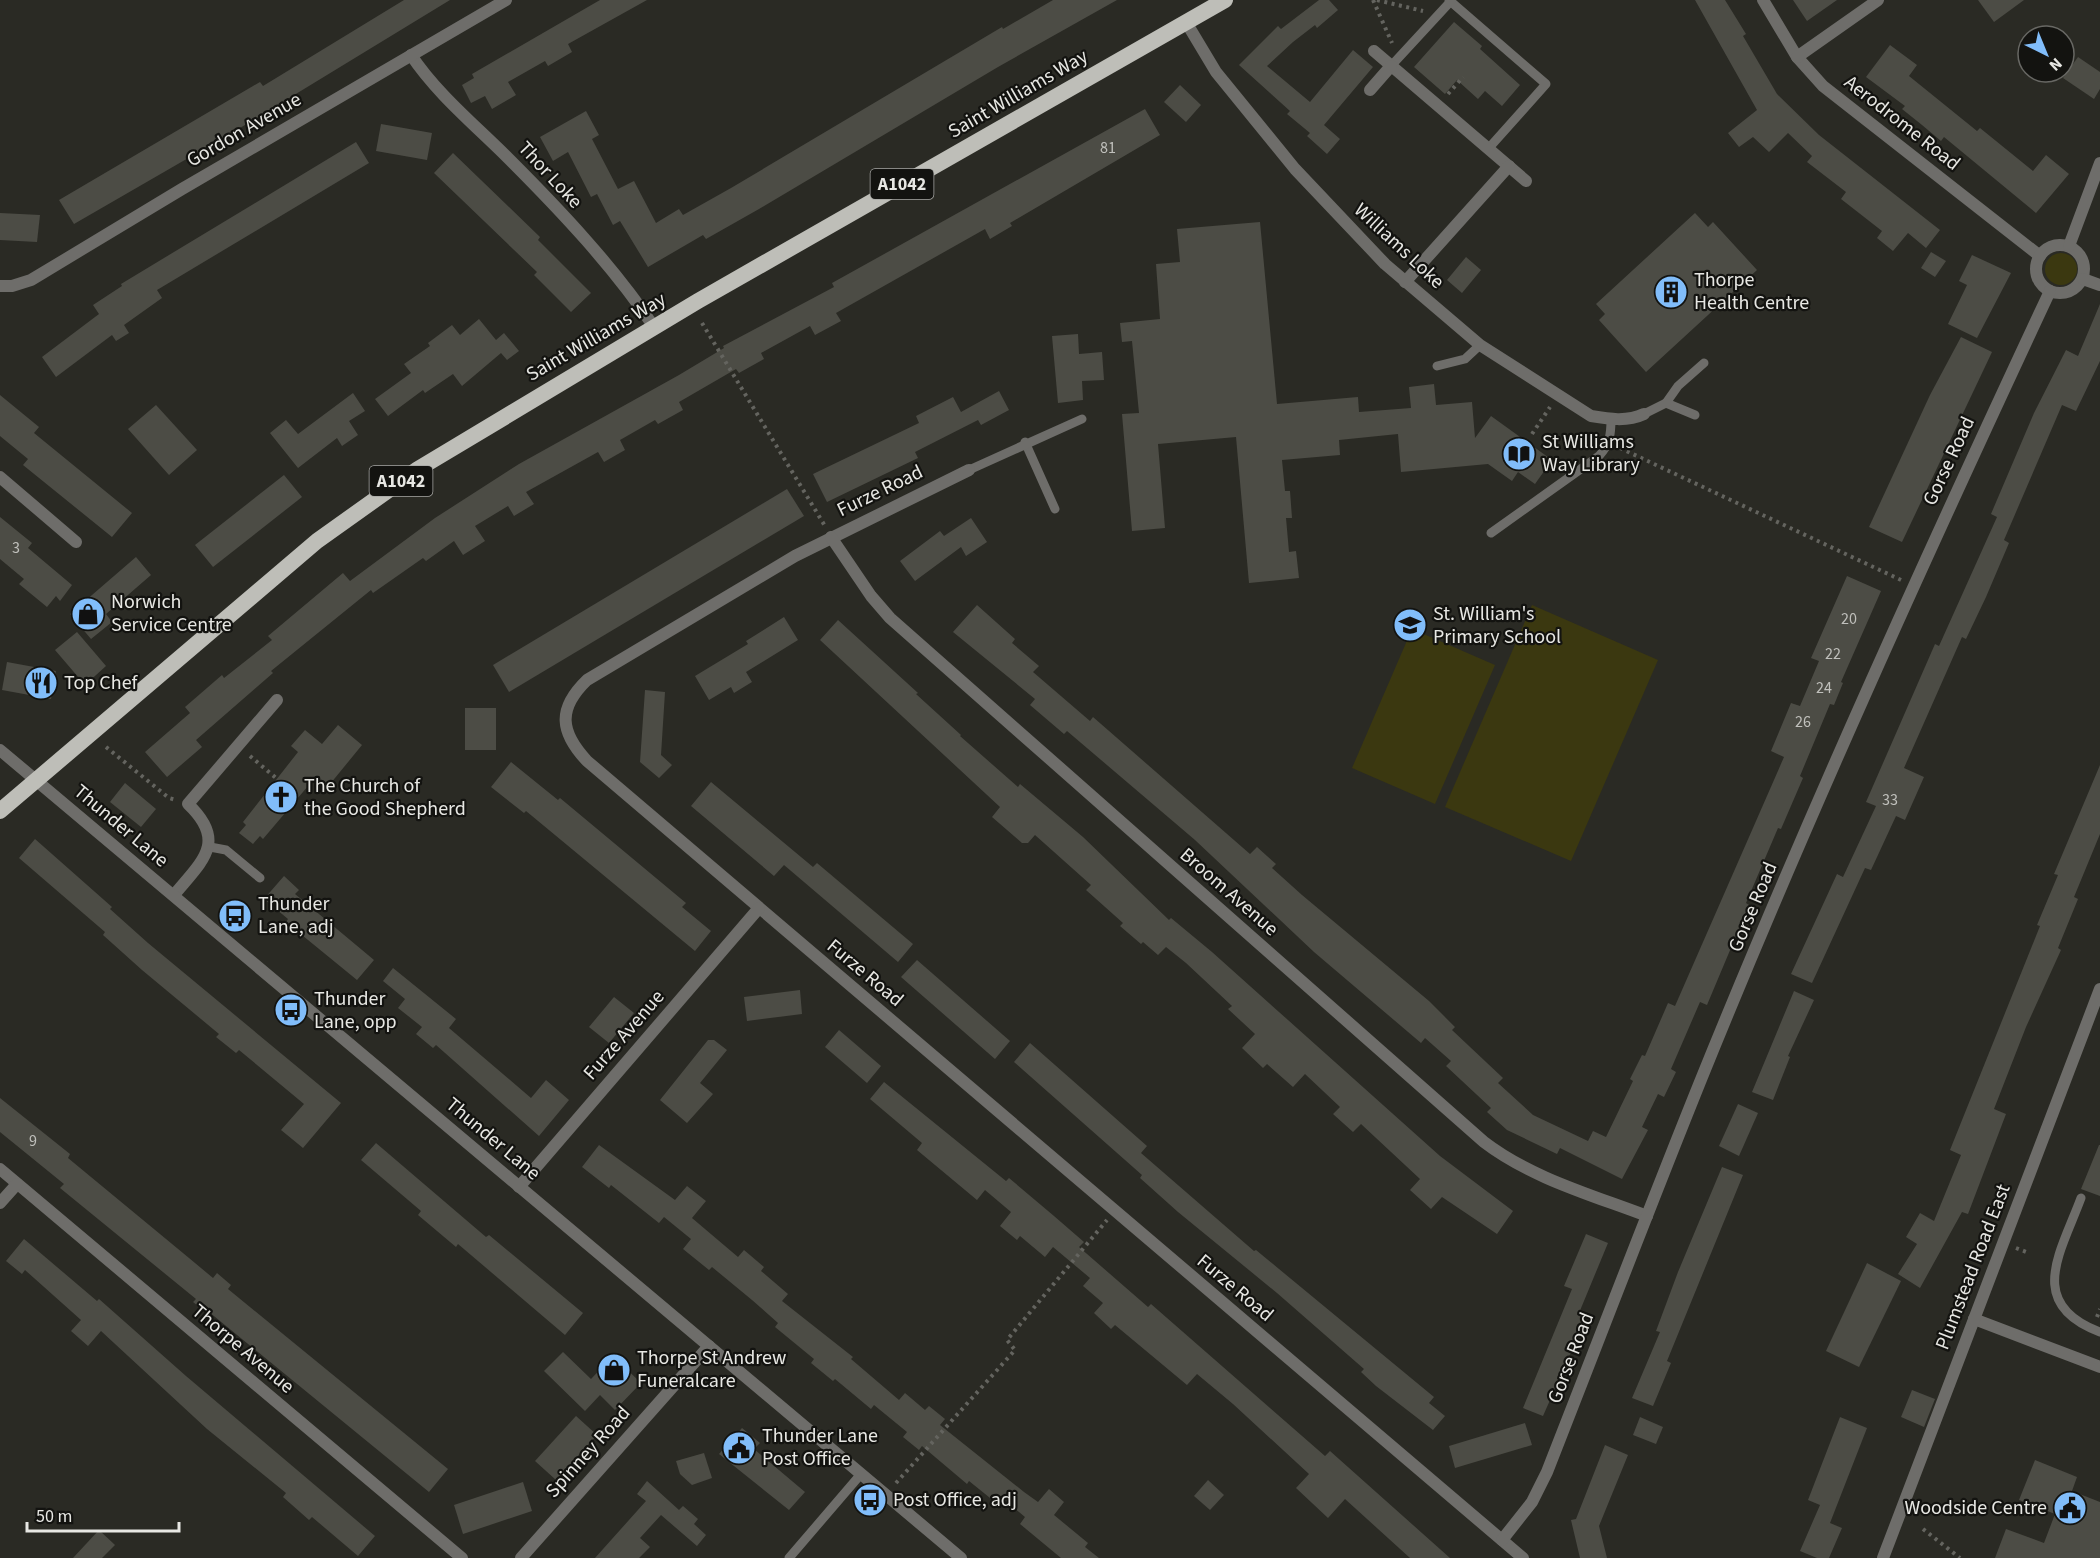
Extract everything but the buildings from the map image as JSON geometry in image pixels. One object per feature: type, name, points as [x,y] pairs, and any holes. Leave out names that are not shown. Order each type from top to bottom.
[{"type":"highway","name":"Saint Williams Way","points":[[37,781],[317,541],[418,469],[654,327],[1225,0]]},
{"type":"highway","name":"A1042","points":[[0,811],[37,781]]},
{"type":"street","name":"Gordon Avenue","points":[[0,286],[12,286],[31,280],[506,0]]},
{"type":"street","name":"Aerodrome Road","points":[[1763,0],[1797,57],[1823,86],[2040,256]]},
{"type":"street","points":[[1797,57],[1878,0]]},
{"type":"street","name":"Williams Loke","points":[[1186,22],[1216,72],[1295,169],[1405,282],[1480,345],[1591,416],[1611,419],[1634,418],[1644,414]]},
{"type":"street","points":[[1374,51],[1526,181]]},
{"type":"street","name":"Thor Loke","points":[[411,55],[425,76],[512,162],[627,287],[654,327]]},
{"type":"street","points":[[1370,90],[1391,66]]},
{"type":"street","points":[[2069,246],[2100,163]]},
{"type":"street","points":[[1405,282],[1509,166]]},
{"type":"street","points":[[2053,246],[2069,246],[2081,256],[2085,272],[2083,279],[2065,293],[2050,291],[2038,280],[2036,264],[2040,256],[2053,246]]},
{"type":"street","points":[[2083,279],[2100,285]]},
{"type":"street","name":"Gorse Road","points":[[1502,1540],[1532,1502],[1547,1472],[1647,1216],[1754,954],[1913,586],[2050,291]]},
{"type":"street","name":"Furze Road","points":[[969,470],[831,537],[587,680],[574,693],[567,705],[565,719],[568,735],[587,761],[1523,1558]]},
{"type":"street","points":[[0,477],[76,542]]},
{"type":"street","name":"Broom Avenue","points":[[831,537],[871,596],[890,618],[1484,1142],[1502,1156],[1523,1167],[1647,1216]]},
{"type":"street","points":[[174,895],[205,858],[210,847],[209,832],[204,819],[188,804],[277,700]]},
{"type":"street","name":"Thunder Lane","points":[[0,750],[961,1558]]},
{"type":"street","name":"Furze Avenue","points":[[519,1187],[759,908]]},
{"type":"street","name":"Plumstead Road East","points":[[1882,1558],[2100,989]]},
{"type":"street","name":"Thorpe Avenue","points":[[0,1169],[462,1558]]},
{"type":"street","points":[[0,1203],[17,1184]]},
{"type":"street","points":[[1974,1319],[2100,1366]]},
{"type":"street","name":"Spinney Road","points":[[521,1558],[709,1346]]},
{"type":"lane","points":[[1391,66],[1450,0],[1546,84],[1488,149]]},
{"type":"lane","points":[[1437,366],[1465,359],[1480,345]]},
{"type":"lane","points":[[1644,414],[1666,403],[1678,386],[1704,363]]},
{"type":"lane","points":[[1666,403],[1695,415]]},
{"type":"lane","points":[[969,470],[1025,442],[1082,419]]},
{"type":"lane","points":[[1491,533],[1599,456],[1608,443],[1611,419]]},
{"type":"lane","points":[[1025,442],[1055,509]]},
{"type":"lane","points":[[210,847],[226,850],[260,878]]},
{"type":"lane","points":[[2081,1198],[2053,1273],[2055,1294],[2071,1316],[2100,1332]]},
{"type":"lane","points":[[789,1558],[861,1474]]},
{"type":"path","points":[[1375,0],[1426,12],[1434,19]]},
{"type":"path","points":[[1375,0],[1394,46],[1402,54]]},
{"type":"path","points":[[1438,106],[1463,77]]},
{"type":"path","points":[[702,323],[831,537]]},
{"type":"path","points":[[1532,434],[1558,396]]},
{"type":"path","points":[[1608,443],[1913,586]]},
{"type":"path","points":[[238,745],[276,778]]},
{"type":"path","points":[[106,747],[169,798],[188,804]]},
{"type":"path","points":[[885,1495],[1015,1350],[1007,1340],[1114,1211]]},
{"type":"path","points":[[1923,1529],[1960,1558]]},
{"type":"shaded area","points":[[2061,253],[2072,258],[2077,269],[2072,280],[2061,285],[2050,280],[2045,269],[2050,258]]},
{"type":"shaded area","points":[[1532,605],[1658,660],[1571,861],[1445,807]]},
{"type":"shaded area","points":[[1412,629],[1495,665],[1435,804],[1352,768]]},
{"type":"place","name":"Thorpe Health Centre","points":[[1671,292]]},
{"type":"place","name":"St Williams Way Library","points":[[1519,454]]},
{"type":"place","name":"Norwich Service Centre","points":[[88,614]]},
{"type":"place","name":"St. William's Primary School","points":[[1410,625]]},
{"type":"place","name":"Top Chef","points":[[41,683]]},
{"type":"place","name":"The Church of the Good Shepherd","points":[[281,797]]},
{"type":"place","name":"Thunder Lane, adj","points":[[235,916]]},
{"type":"place","name":"Thunder Lane, opp","points":[[291,1010]]},
{"type":"place","name":"Thorpe St Andrew Funeralcare","points":[[614,1370]]},
{"type":"place","name":"Thunder Lane Post Office","points":[[739,1448]]},
{"type":"place","name":"Post Office, adj","points":[[870,1500]]},
{"type":"place","name":"Woodside Centre","points":[[2070,1508]]}]
